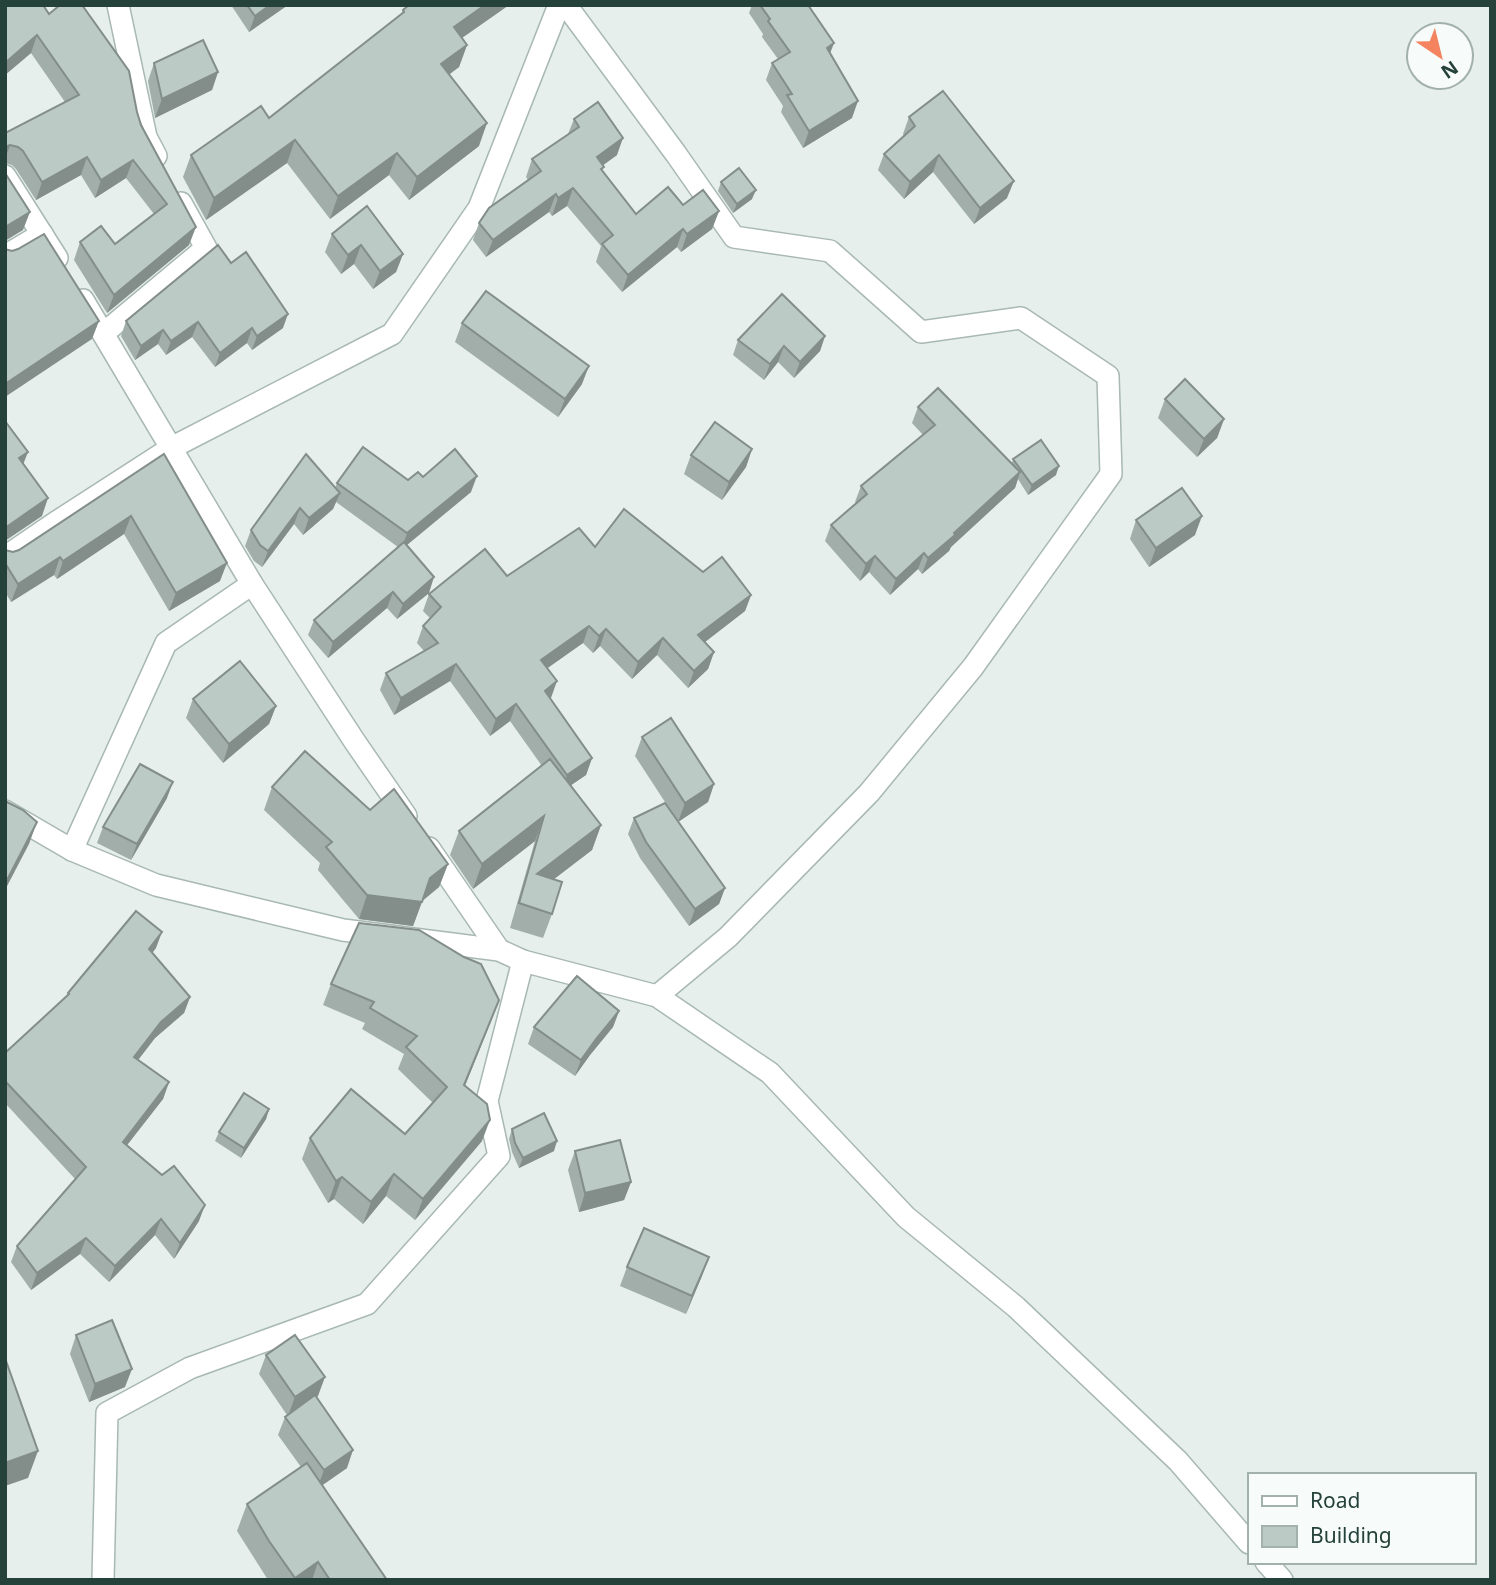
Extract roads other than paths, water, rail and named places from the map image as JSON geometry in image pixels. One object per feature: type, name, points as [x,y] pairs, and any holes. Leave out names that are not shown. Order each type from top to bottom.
[{"type":"street","points":[[104,333],[206,248],[146,136],[118,5]]},
{"type":"street","points":[[5,557],[171,448],[392,334],[479,208],[559,5]]},
{"type":"street","points":[[566,5],[734,237],[830,251],[922,332],[1021,318],[1108,376],[1111,474],[973,667],[869,793],[728,937],[657,996]]},
{"type":"street","points":[[5,176],[104,333],[252,584],[355,741],[499,950]]},
{"type":"street","points":[[5,256],[42,234]]},
{"type":"street","points":[[72,850],[166,643],[252,584]]},
{"type":"street","points":[[5,811],[72,850],[156,885],[343,930],[499,950],[523,961],[657,996],[770,1073],[906,1217],[1016,1307],[1178,1461],[1248,1542]]},
{"type":"street","points":[[103,1580],[107,1413],[190,1368],[367,1304],[499,1156],[487,1101],[523,961]]},
{"type":"street","points":[[1268,1564],[1282,1580]]}]
